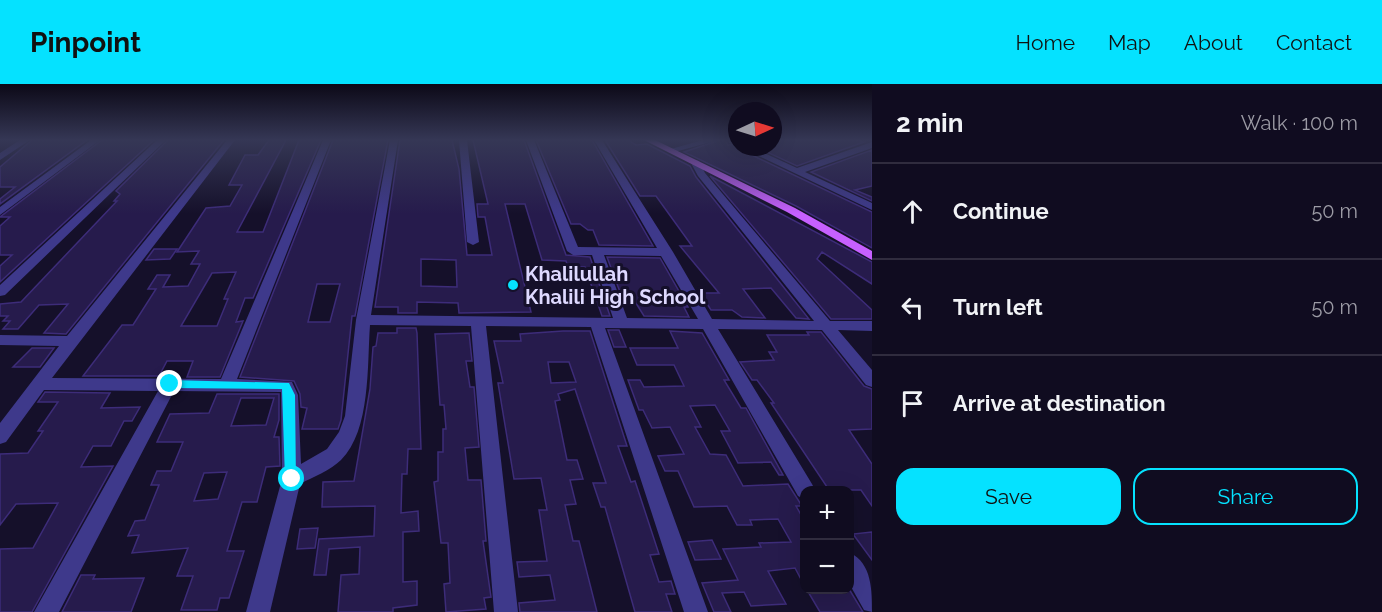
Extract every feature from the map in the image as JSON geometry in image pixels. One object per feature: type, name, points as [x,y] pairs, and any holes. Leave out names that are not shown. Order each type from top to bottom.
[{"type":"main road","points":[[701,165],[872,256]]},
{"type":"street","points":[[0,212],[63,165]]},
{"type":"street","points":[[0,292],[136,165]]},
{"type":"street","points":[[0,437],[71,341],[211,165]]},
{"type":"street","points":[[227,384],[317,165]]},
{"type":"street","points":[[292,479],[334,455],[347,435],[354,416],[363,320],[390,165]]},
{"type":"street","points":[[465,165],[473,242]]},
{"type":"street","points":[[540,165],[573,251],[667,252]]},
{"type":"street","points":[[613,165],[804,486]]},
{"type":"street","points":[[697,165],[701,174],[872,381]]},
{"type":"street","points":[[781,165],[872,207]]},
{"type":"street","points":[[796,172],[817,165]]},
{"type":"street","points":[[597,251],[622,324]]},
{"type":"street","points":[[363,320],[597,325],[872,326]]},
{"type":"street","points":[[478,322],[506,612]]},
{"type":"street","points":[[597,325],[696,612]]},
{"type":"street","points":[[0,340],[71,341]]},
{"type":"street","points":[[41,384],[286,386],[290,395],[292,479],[258,612]]},
{"type":"street","points":[[46,612],[170,384]]},
{"type":"street","points":[[854,572],[872,602]]},
{"type":"building","points":[[3,165],[54,165],[0,204],[0,199],[15,187],[0,187],[0,167]]},
{"type":"building","points":[[69,165],[127,165],[0,282],[0,266],[12,255],[0,255],[0,226],[10,217],[0,217]]},
{"type":"building","points":[[143,165],[204,165],[66,334],[44,333],[68,304],[39,305],[18,329],[3,329],[10,321],[3,321],[8,316],[0,316],[0,304],[21,302],[117,201],[114,201],[120,194],[116,191]]},
{"type":"building","points":[[240,165],[273,165],[237,232],[263,232],[289,165],[310,165],[253,298],[245,298],[236,322],[243,321],[220,377],[187,377],[193,361],[167,361],[159,376],[83,376],[122,325],[133,325],[156,289],[148,289],[157,275],[170,275],[163,287],[188,286],[200,264],[191,264],[199,251],[177,252],[206,208],[230,206],[242,185],[229,185]],"holes":[[[236,272],[224,299],[228,299],[217,326],[181,326],[212,273]]]},
{"type":"building","points":[[323,165],[383,165],[355,316],[352,316],[341,420],[338,429],[302,429],[307,408],[301,407],[300,394],[294,381],[240,377]],"holes":[[[317,284],[340,284],[330,322],[308,322]]]},
{"type":"building","points":[[396,165],[458,165],[467,255],[492,255],[485,217],[478,217],[477,204],[488,204],[479,165],[533,165],[566,255],[590,257],[610,316],[602,316],[585,267],[568,267],[566,261],[542,260],[525,204],[505,204],[531,312],[459,313],[458,303],[417,302],[417,313],[398,313],[398,307],[375,307]],"holes":[[[421,259],[456,260],[457,287],[421,286]]]},
{"type":"building","points":[[546,165],[606,165],[653,246],[599,245],[593,230],[588,230],[580,224],[571,224]]},
{"type":"building","points":[[620,165],[690,166],[696,177],[809,319],[796,318],[771,288],[743,289],[765,318],[742,317],[732,310],[711,310],[700,293],[719,293],[680,246],[692,246],[656,196],[640,196]]},
{"type":"building","points":[[710,165],[772,165],[872,212],[872,248],[796,206]]},
{"type":"building","points":[[831,165],[872,165],[872,186],[855,190],[872,197],[872,201],[811,172]]},
{"type":"building","points":[[710,176],[872,262],[872,284],[822,252],[817,259],[872,310],[872,319],[831,319]]},
{"type":"building","points":[[154,249],[177,249],[170,259],[146,260]]},
{"type":"building","points":[[607,257],[660,258],[688,307],[684,307],[689,317],[644,316],[629,292],[620,292]]},
{"type":"building","points":[[397,328],[416,328],[417,333],[421,449],[408,449],[407,474],[402,474],[401,513],[418,511],[419,531],[403,532],[403,582],[417,581],[417,605],[393,608],[393,612],[338,612],[341,575],[359,574],[360,547],[329,549],[326,575],[314,575],[319,539],[374,536],[375,506],[322,507],[323,482],[354,481],[370,389],[373,347],[376,346],[378,333],[397,333]]},
{"type":"building","points":[[608,330],[619,330],[626,347],[614,347]]},
{"type":"building","points":[[590,331],[627,446],[618,446],[631,482],[635,481],[659,554],[650,555],[659,582],[671,581],[675,594],[666,594],[672,612],[635,612],[605,507],[601,507],[593,483],[606,483],[575,389],[558,394],[560,400],[555,401],[567,460],[577,460],[583,479],[570,480],[576,504],[565,505],[573,541],[579,541],[597,612],[520,612],[519,603],[555,600],[550,575],[519,577],[517,562],[547,561],[539,510],[547,510],[541,478],[514,479],[498,383],[503,383],[494,341],[521,341],[520,334]],"holes":[[[548,362],[569,362],[576,382],[551,383]]]},
{"type":"building","points":[[670,331],[702,333],[729,380],[724,380],[741,408],[746,408],[783,475],[779,475],[771,462],[738,463],[721,431],[730,431],[715,405],[690,406],[701,427],[695,427],[710,454],[726,455],[743,486],[788,484],[800,503],[800,506],[796,506],[800,513],[800,577],[795,568],[768,571],[786,604],[751,606],[744,592],[722,593],[731,612],[714,612],[702,583],[738,580],[723,549],[761,547],[759,543],[791,542],[778,519],[750,520],[752,525],[737,525],[727,506],[694,507],[678,471],[665,471],[658,456],[684,454],[670,427],[652,428],[643,410],[639,410],[628,380],[640,380],[644,387],[684,386],[674,365],[637,365],[630,348],[678,348]]},
{"type":"building","points":[[807,332],[821,332],[864,386],[872,389],[872,429],[849,430],[872,464],[872,506],[861,490],[854,490],[854,486],[826,486],[771,403],[774,403],[757,380],[752,380],[740,362],[774,360],[769,352],[777,352],[767,335],[809,335]]},
{"type":"building","points":[[469,333],[472,361],[466,361],[470,387],[474,387],[479,447],[465,448],[468,480],[481,480],[486,541],[483,541],[491,597],[484,598],[486,609],[446,612],[444,584],[450,583],[448,543],[441,543],[434,482],[438,481],[438,452],[443,452],[443,429],[446,429],[444,405],[440,405],[435,334]]},
{"type":"building","points":[[32,348],[54,348],[40,367],[13,367]]},
{"type":"building","points":[[45,392],[110,393],[101,408],[140,407],[132,421],[124,421],[111,446],[93,446],[81,467],[113,466],[32,612],[0,612],[0,549],[33,548],[58,503],[16,504],[0,525],[0,454],[28,453],[43,431],[38,431],[58,402],[38,402]]},
{"type":"building","points":[[217,394],[279,394],[279,420],[274,437],[279,437],[280,466],[266,467],[257,502],[242,502],[227,551],[244,551],[229,598],[220,598],[217,610],[181,610],[193,576],[177,576],[188,548],[132,553],[139,535],[128,536],[135,521],[145,520],[159,485],[151,485],[157,471],[171,471],[183,442],[157,442],[170,414],[209,413]],"holes":[[[241,398],[274,398],[266,425],[231,426]],[[227,472],[218,499],[194,501],[204,473]]]},
{"type":"building","points":[[318,528],[315,548],[297,549],[300,529]]},
{"type":"building","points":[[872,532],[872,560],[854,535]]},
{"type":"building","points":[[712,540],[721,559],[695,560],[688,542]]},
{"type":"building","points":[[81,575],[95,575],[93,579],[144,578],[131,612],[62,612]]},
{"type":"building","points":[[809,594],[852,594],[863,612],[820,612]]},
{"type":"place","name":"Khalilullah Khalili High School","points":[[513,285]]},
{"type":"route","points":[[170,384],[277,384],[286,386],[290,395],[292,479]]}]
